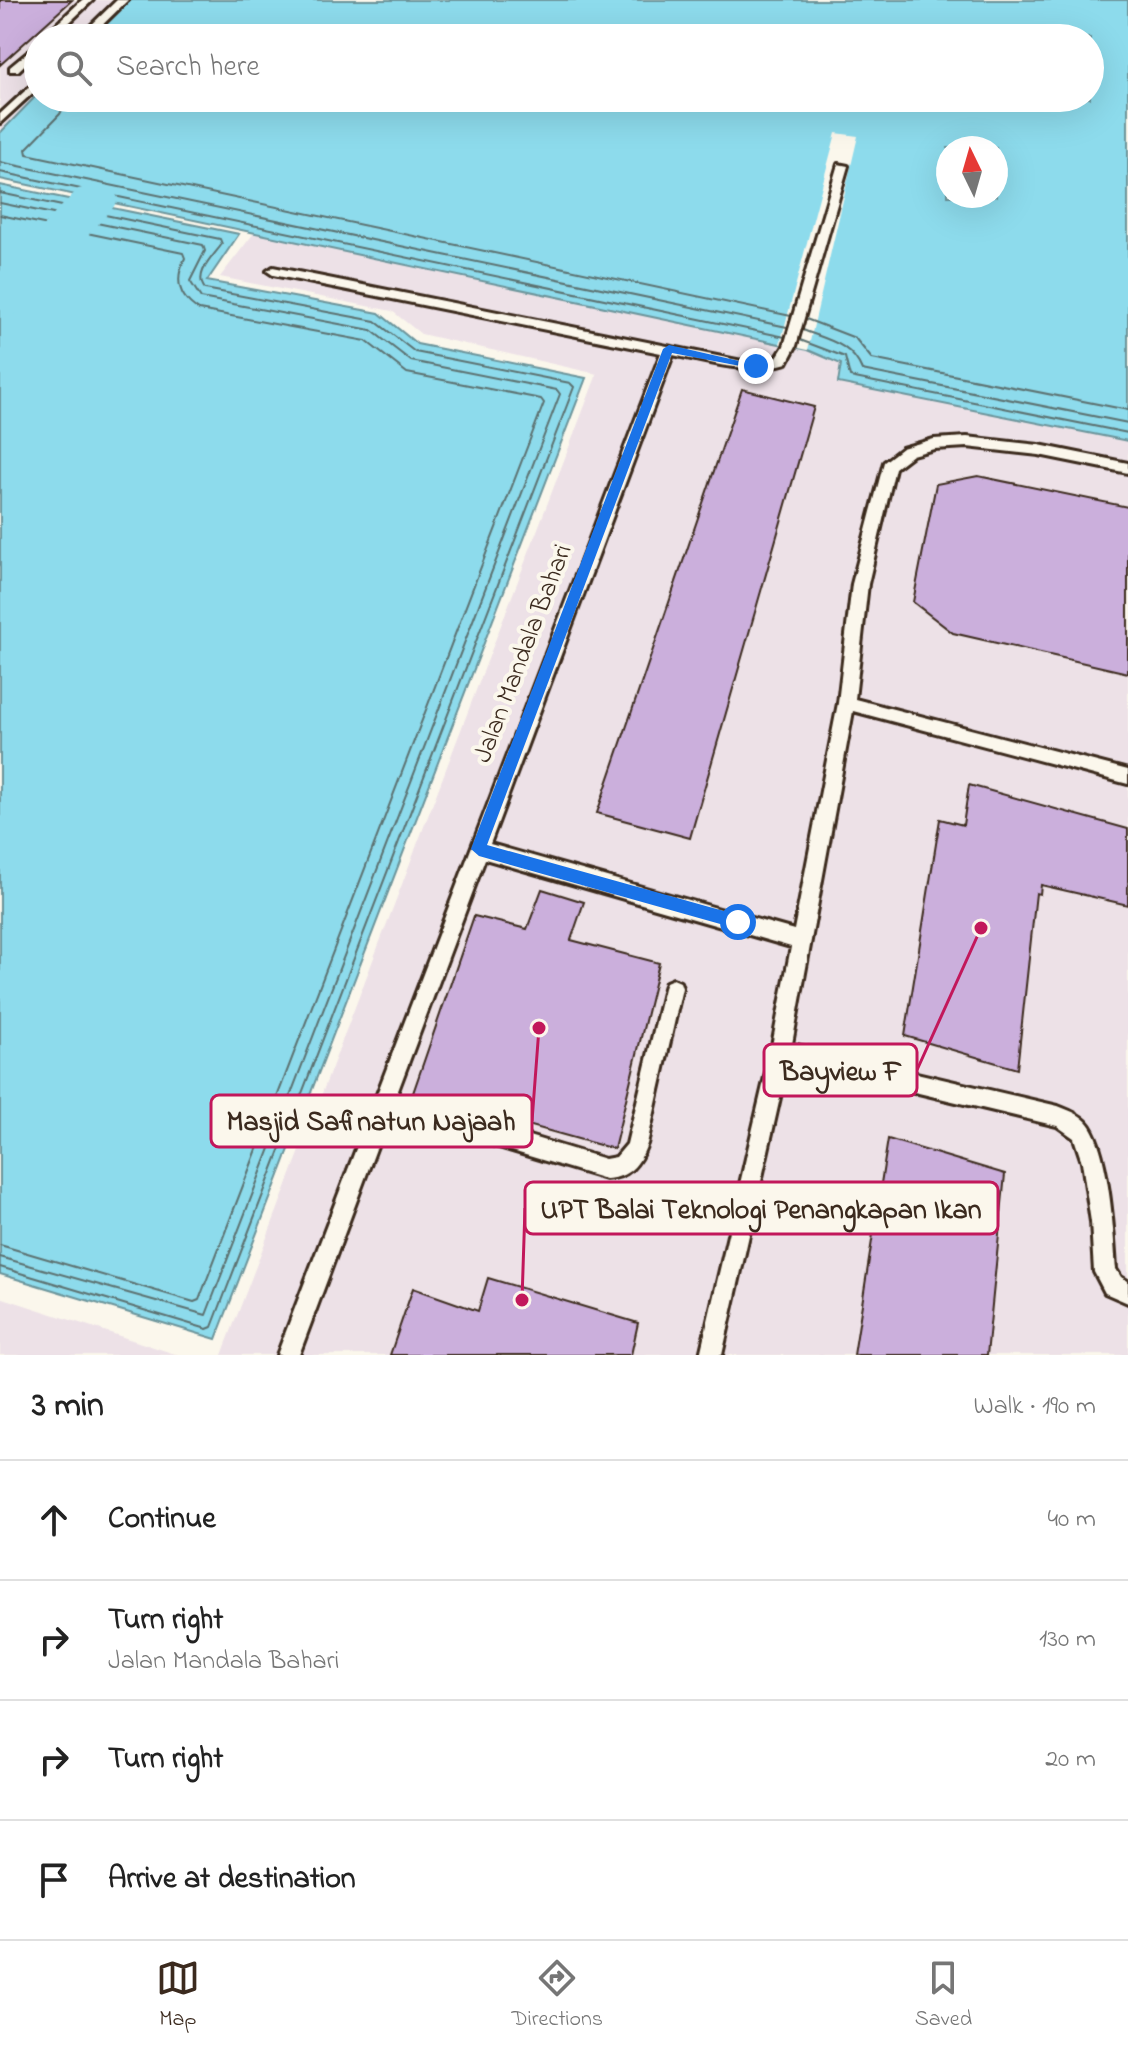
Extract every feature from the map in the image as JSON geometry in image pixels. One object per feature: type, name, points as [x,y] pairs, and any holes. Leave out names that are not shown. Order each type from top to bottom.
[{"type":"lane","points":[[62,24],[88,0]]},
{"type":"lane","points":[[98,24],[123,0]]},
{"type":"lane","points":[[14,69],[24,60]]},
{"type":"lane","points":[[0,120],[24,96]]},
{"type":"lane","points":[[273,271],[742,365],[765,365],[782,360],[790,346],[842,166]]},
{"type":"lane","name":"Jalan Mandala Bahari","points":[[288,1355],[669,349]]},
{"type":"lane","points":[[711,1355],[781,1051],[846,703],[860,584],[889,466],[895,458],[941,443],[985,442],[1128,468]]},
{"type":"lane","points":[[846,703],[1128,777]]},
{"type":"lane","points":[[479,849],[801,941]]},
{"type":"lane","points":[[383,1102],[605,1169],[622,1167],[629,1162],[637,1144],[673,988]]},
{"type":"lane","points":[[781,1051],[1058,1116],[1074,1123],[1084,1135],[1093,1173],[1105,1272],[1113,1285],[1128,1292]]},
{"type":"shaded area","points":[[0,0],[130,0],[106,24],[24,24],[24,107],[0,132]]},
{"type":"shaded area","points":[[254,233],[808,350],[841,364],[838,383],[1128,441],[1128,1355],[222,1355],[597,374],[421,334],[392,311],[220,277]]},
{"type":"shaded area","points":[[0,1297],[178,1355],[0,1355]]},
{"type":"water","points":[[130,0],[1128,0],[1128,441],[838,383],[841,364],[808,350],[0,179],[0,133],[24,108],[24,112],[1104,112],[1104,24],[107,24]]},
{"type":"water","points":[[0,185],[239,234],[207,281],[379,313],[417,344],[586,378],[216,1339],[0,1274]]},
{"type":"pier","points":[[836,133],[858,136],[808,350],[780,344]]},
{"type":"building","points":[[0,0],[72,0],[45,24],[24,24],[24,43],[0,65]]},
{"type":"building","points":[[742,389],[814,407],[690,838],[597,813]]},
{"type":"building","points":[[978,476],[1128,507],[1128,673],[953,633],[913,602],[936,484]]},
{"type":"building","points":[[969,785],[1128,829],[1128,905],[1041,885],[1040,894],[1036,893],[1017,1069],[905,1036],[940,819],[963,825]]},
{"type":"building","points":[[542,889],[584,902],[571,940],[659,963],[614,1149],[413,1093],[474,916],[527,929]]},
{"type":"building","points":[[888,1139],[1005,1174],[987,1355],[854,1355]]},
{"type":"building","points":[[488,1278],[638,1323],[631,1355],[390,1355],[413,1288],[478,1311]]},
{"type":"waterway","points":[[0,302],[95,199]]},
{"type":"place","name":"Bayview F","points":[[981,928]]},
{"type":"place","name":"Masjid Safinatun Najaah","points":[[539,1028]]},
{"type":"place","name":"UPT Balai Teknologi Penangkapan Ikan","points":[[522,1300]]},
{"type":"route","points":[[738,922],[479,849],[669,349],[756,366]]}]
